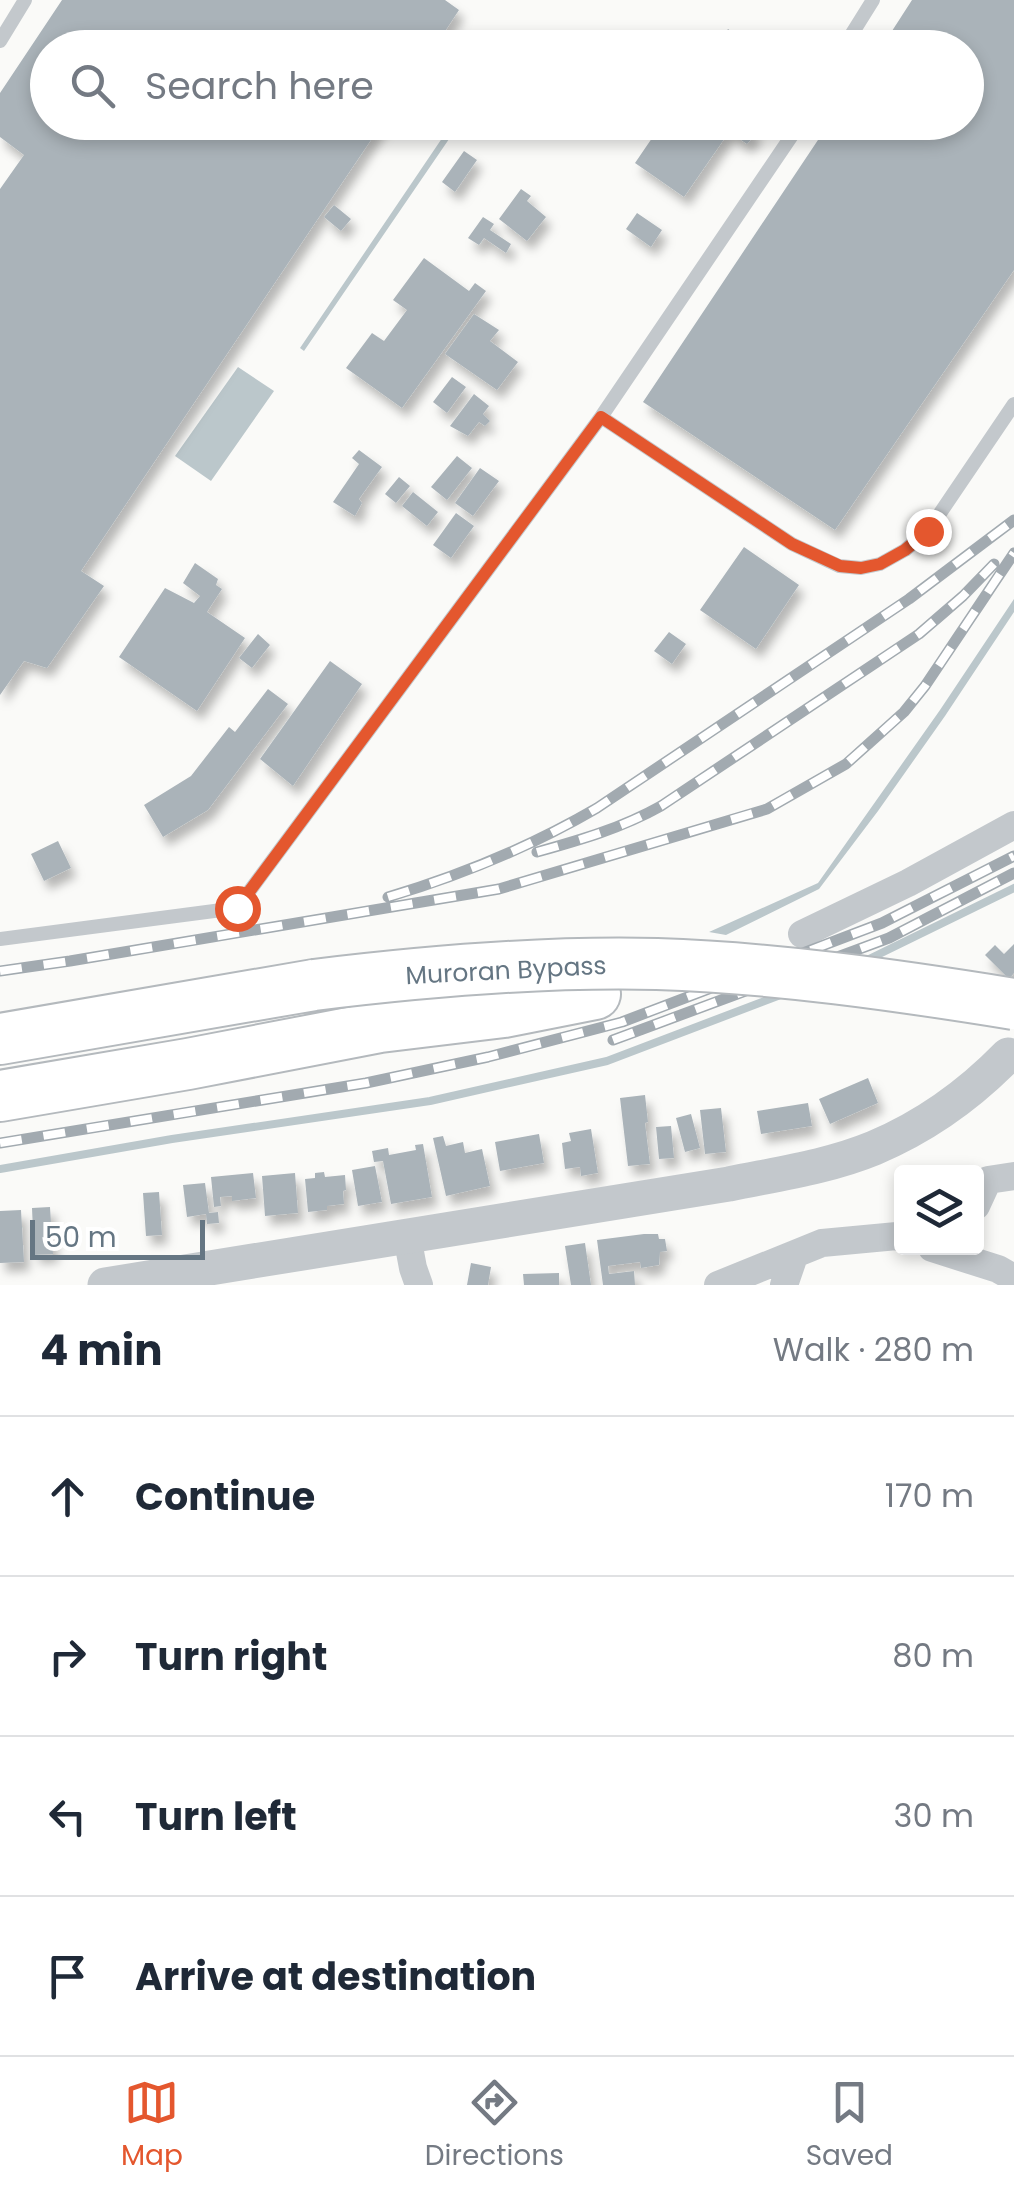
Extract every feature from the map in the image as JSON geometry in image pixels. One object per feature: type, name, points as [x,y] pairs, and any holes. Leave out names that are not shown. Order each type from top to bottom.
[{"type":"highway","points":[[0,1009],[315,985],[490,942],[622,940],[752,950],[864,980],[1014,1004]]},
{"type":"highway","name":"Muroran Bypass","points":[[0,1068],[315,985]]},
{"type":"highway","name":"Muroran Bypass","points":[[0,1039],[315,985],[478,998],[595,994],[788,1002],[910,1016],[1011,1045]]},
{"type":"highway","points":[[0,1096],[595,994]]},
{"type":"street","points":[[802,934],[908,883],[1014,825]]},
{"type":"street","points":[[104,1285],[154,1281],[817,1166],[872,1149],[918,1126],[982,1082],[1011,1045]]},
{"type":"street","points":[[984,1189],[988,1180],[1014,1176]]},
{"type":"street","points":[[407,1236],[418,1285]]},
{"type":"street","points":[[718,1285],[822,1243],[894,1236]]},
{"type":"street","points":[[961,1255],[1014,1278]]},
{"type":"street","points":[[784,1285],[794,1256]]},
{"type":"lane","points":[[0,41],[25,0]]},
{"type":"lane","points":[[854,30],[873,0]]},
{"type":"lane","points":[[0,939],[237,908],[601,417],[788,140]]},
{"type":"lane","points":[[601,417],[792,544],[840,566],[861,568],[893,557],[928,531],[1014,404]]},
{"type":"shaded area","points":[[441,140],[448,140],[304,351],[300,348]]},
{"type":"shaded area","points":[[238,367],[274,391],[211,481],[175,456]]},
{"type":"shaded area","points":[[1014,599],[1014,612],[945,716],[819,889],[726,935],[709,932],[818,883]]},
{"type":"building","points":[[62,0],[445,0],[459,10],[446,30],[42,30]]},
{"type":"building","points":[[912,0],[1014,0],[1014,270],[835,530],[643,402],[818,140],[984,140],[984,30],[893,30]]},
{"type":"building","points":[[30,48],[30,140],[371,140],[81,571],[104,586],[47,668],[24,661],[0,695],[0,189],[24,155],[0,137],[0,93]]},
{"type":"building","points":[[651,140],[723,140],[684,197],[635,163]]},
{"type":"building","points":[[464,151],[477,160],[455,192],[442,182]]},
{"type":"building","points":[[521,189],[531,196],[527,201],[546,217],[527,241],[499,219]]},
{"type":"building","points":[[334,205],[351,219],[341,231],[324,217]]},
{"type":"building","points":[[637,213],[662,230],[651,247],[626,229]]},
{"type":"building","points":[[483,217],[494,224],[490,230],[511,244],[506,253],[484,238],[479,245],[468,238]]},
{"type":"building","points":[[424,258],[469,291],[475,283],[486,291],[402,408],[346,368],[372,333],[384,341],[407,310],[393,300]]},
{"type":"building","points":[[474,314],[499,330],[490,341],[518,362],[497,390],[445,354]]},
{"type":"building","points":[[452,377],[466,387],[447,413],[433,402]]},
{"type":"building","points":[[474,394],[489,406],[483,414],[490,421],[485,426],[479,422],[468,436],[450,426]]},
{"type":"building","points":[[359,450],[382,467],[359,499],[362,503],[355,516],[333,502],[359,464],[352,458]]},
{"type":"building","points":[[457,456],[472,468],[447,500],[431,487]]},
{"type":"building","points":[[480,468],[499,481],[473,516],[455,503]]},
{"type":"building","points":[[399,477],[410,486],[396,503],[385,494]]},
{"type":"building","points":[[413,492],[438,512],[427,526],[402,506]]},
{"type":"building","points":[[456,513],[474,526],[451,558],[433,545]]},
{"type":"building","points":[[744,547],[799,585],[756,649],[700,610]]},
{"type":"building","points":[[195,563],[218,579],[216,585],[222,589],[207,612],[245,638],[197,711],[119,657],[165,588],[194,603],[200,596],[183,583]]},
{"type":"building","points":[[669,632],[686,644],[672,664],[654,651]]},
{"type":"building","points":[[258,634],[270,645],[252,668],[239,658]]},
{"type":"building","points":[[330,661],[362,684],[293,786],[260,759]]},
{"type":"building","points":[[268,689],[288,704],[208,810],[163,837],[144,805],[191,776],[229,727],[235,732]]},
{"type":"building","points":[[58,841],[71,868],[44,881],[31,854]]},
{"type":"building","points":[[1014,944],[1014,973],[1009,979],[985,955],[995,945],[1004,954]]},
{"type":"building","points":[[868,1078],[878,1103],[830,1124],[819,1099]]},
{"type":"building","points":[[645,1095],[650,1164],[628,1166],[620,1098]]},
{"type":"building","points":[[808,1103],[812,1126],[761,1134],[757,1111]]},
{"type":"building","points":[[721,1108],[726,1152],[705,1154],[700,1110]]},
{"type":"building","points":[[691,1114],[700,1148],[685,1152],[676,1118]]},
{"type":"building","points":[[671,1126],[674,1158],[659,1159],[656,1127]]},
{"type":"building","points":[[591,1129],[598,1173],[581,1176],[580,1167],[565,1169],[562,1143],[571,1141],[569,1133]]},
{"type":"building","points":[[539,1134],[544,1163],[500,1171],[495,1142]]},
{"type":"building","points":[[443,1136],[446,1146],[463,1142],[465,1153],[482,1149],[490,1186],[446,1196],[433,1138]]},
{"type":"building","points":[[423,1144],[432,1197],[391,1204],[383,1161],[374,1162],[372,1151],[388,1148],[389,1155],[416,1150],[415,1145]]},
{"type":"building","points":[[375,1166],[382,1202],[358,1206],[352,1170]]},
{"type":"building","points":[[324,1172],[325,1177],[345,1175],[344,1204],[308,1212],[305,1179]]},
{"type":"building","points":[[253,1173],[256,1198],[232,1201],[232,1196],[220,1197],[221,1206],[214,1207],[211,1177]]},
{"type":"building","points":[[295,1173],[298,1213],[265,1216],[262,1176]]},
{"type":"building","points":[[205,1183],[209,1213],[218,1212],[219,1223],[207,1224],[206,1214],[187,1217],[183,1185]]},
{"type":"building","points":[[159,1192],[162,1235],[146,1236],[143,1193]]},
{"type":"building","points":[[50,1207],[53,1254],[34,1255],[32,1208]]},
{"type":"building","points":[[21,1210],[24,1262],[0,1263],[0,1211]]},
{"type":"building","points":[[658,1234],[659,1239],[665,1239],[667,1251],[660,1252],[659,1265],[641,1268],[640,1262],[608,1266],[609,1274],[634,1271],[635,1285],[603,1285],[597,1240]]},
{"type":"building","points":[[585,1243],[591,1285],[571,1285],[565,1246]]},
{"type":"building","points":[[471,1263],[491,1267],[488,1285],[467,1285]]},
{"type":"building","points":[[559,1273],[559,1285],[524,1285],[523,1274]]},
{"type":"waterway","points":[[865,961],[1014,888]]},
{"type":"waterway","points":[[0,1169],[430,1101],[607,1061],[783,994]]},
{"type":"railway","points":[[388,897],[495,859],[597,808],[909,599],[1014,520]]},
{"type":"railway","points":[[0,971],[499,889],[767,809],[846,764],[904,712],[1014,553]]},
{"type":"railway","points":[[537,852],[616,827],[661,806],[919,634],[994,564]]},
{"type":"railway","points":[[0,1143],[366,1083],[622,1022],[882,923],[1014,856]]},
{"type":"railway","points":[[613,1040],[889,938],[1014,873]]},
{"type":"route","points":[[237,908],[601,417],[792,544],[840,566],[861,568],[880,564],[928,531]]}]
